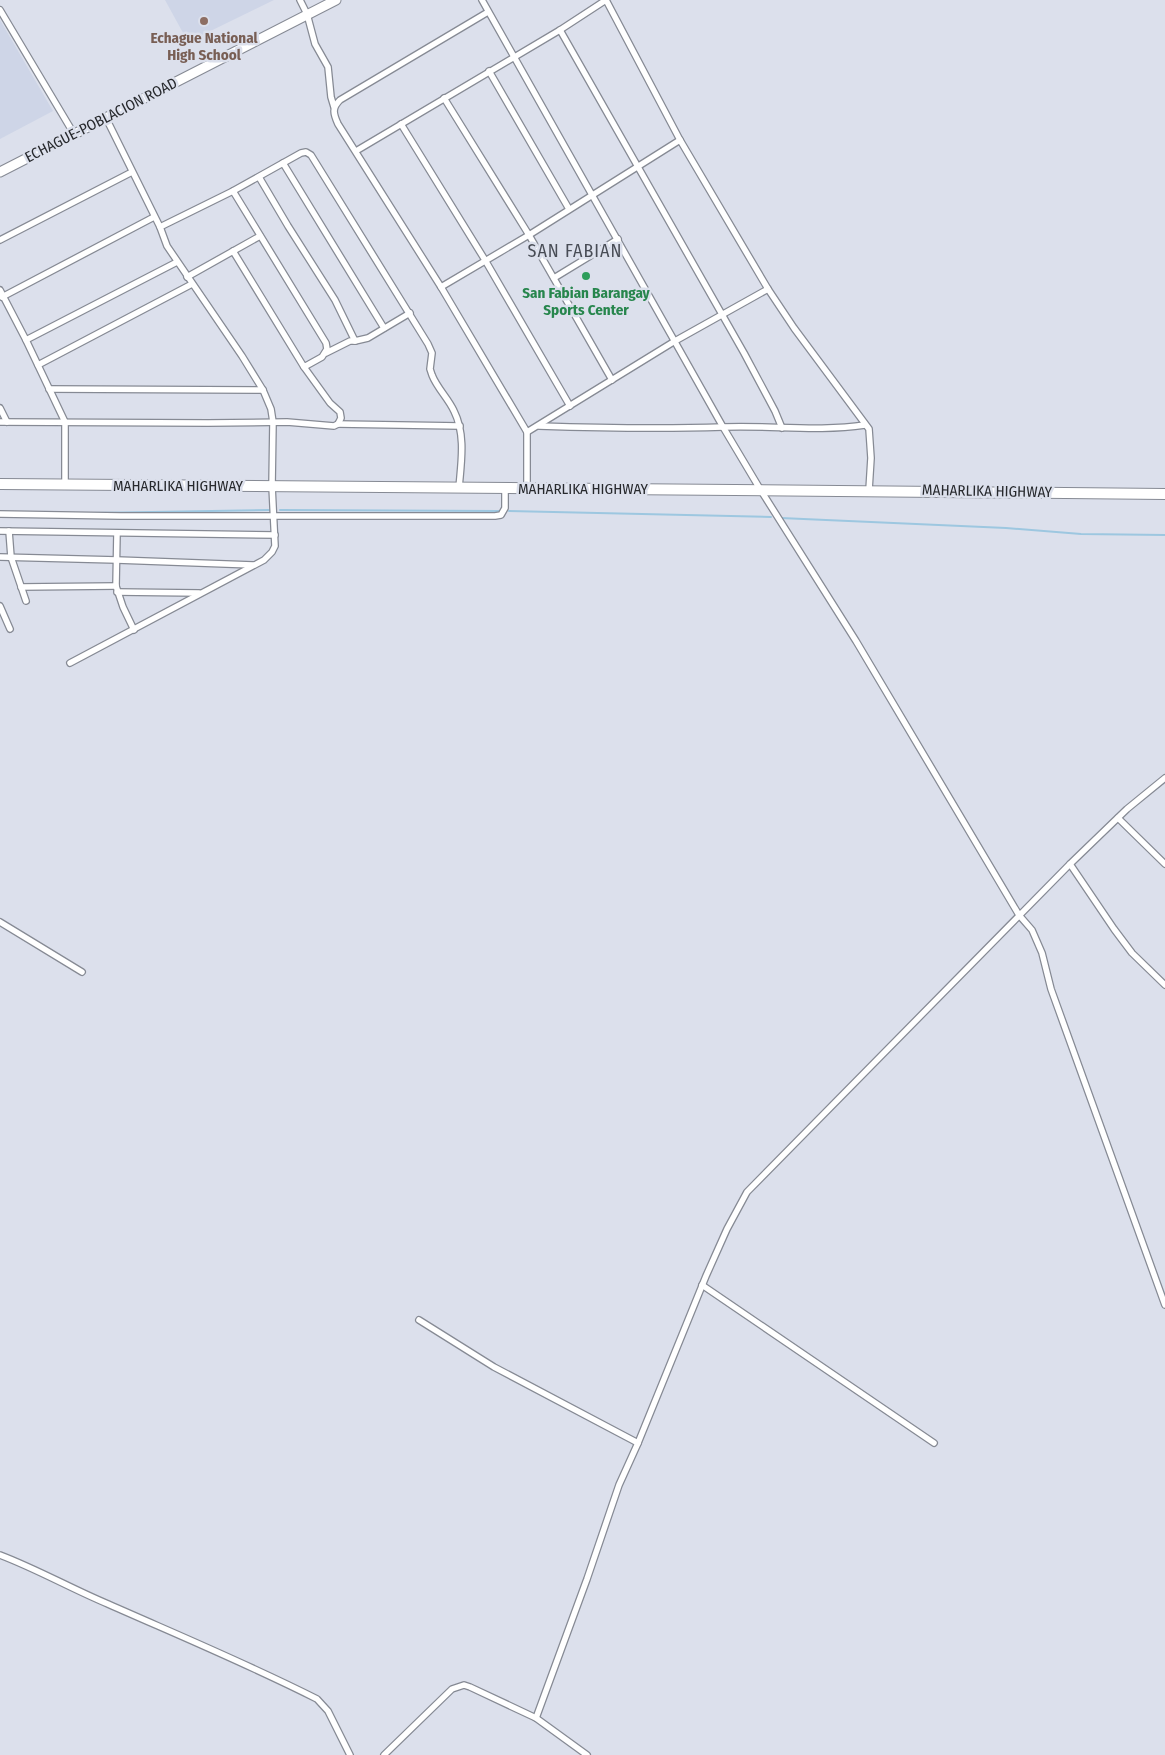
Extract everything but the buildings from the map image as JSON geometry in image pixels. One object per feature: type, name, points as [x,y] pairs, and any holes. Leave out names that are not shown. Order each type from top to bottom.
[{"type":"highway","name":"MAHARLIKA HIGHWAY","points":[[0,484],[527,489],[760,489],[1165,494]]},
{"type":"main road","name":"ECHAGUE-POBLACION ROAD","points":[[0,172],[336,0]]},
{"type":"street","points":[[300,0],[307,14],[315,44],[328,67],[334,107],[333,114],[338,124],[441,287],[527,432],[527,489]]},
{"type":"street","points":[[482,0],[723,427],[856,641],[1020,915],[1032,930],[1042,953],[1051,989],[1165,1306]]},
{"type":"street","points":[[356,151],[514,58],[606,0],[680,140],[768,289],[794,328],[869,429],[869,490]]},
{"type":"street","points":[[0,10],[74,134]]},
{"type":"street","points":[[334,107],[340,100],[488,12]]},
{"type":"street","points":[[560,30],[722,314],[762,386],[782,428]]},
{"type":"street","points":[[489,71],[569,209]]},
{"type":"street","points":[[444,98],[529,235],[612,380]]},
{"type":"street","points":[[70,663],[264,560],[275,546],[272,486],[273,422],[271,409],[263,390],[242,356],[167,246],[160,227],[106,118]]},
{"type":"street","points":[[401,124],[485,260],[570,406]]},
{"type":"street","points":[[441,287],[529,235],[680,140]]},
{"type":"street","points":[[160,227],[233,191],[301,153],[311,154],[410,312],[432,353],[430,369],[434,379],[454,410],[460,426],[462,440],[459,488]]},
{"type":"street","points":[[283,163],[384,328]]},
{"type":"street","points":[[0,240],[132,172]]},
{"type":"street","points":[[259,177],[335,300],[355,341]]},
{"type":"street","points":[[233,191],[326,343],[328,347],[326,353]]},
{"type":"street","points":[[2,297],[154,217]]},
{"type":"street","points":[[187,276],[260,236]]},
{"type":"street","points":[[554,278],[618,239]]},
{"type":"street","points":[[234,250],[304,367],[330,403],[340,412],[341,418],[338,424]]},
{"type":"street","points":[[26,340],[177,262]]},
{"type":"street","points":[[38,365],[192,284]]},
{"type":"street","points":[[527,432],[675,341],[768,289]]},
{"type":"street","points":[[0,290],[65,422],[65,485]]},
{"type":"street","points":[[304,367],[350,341],[368,338],[410,312]]},
{"type":"street","points":[[49,389],[263,390]]},
{"type":"street","points":[[0,408],[3,422],[273,422],[334,426],[338,424],[460,426]]},
{"type":"street","points":[[539,426],[631,429],[723,427],[844,428],[865,425]]},
{"type":"street","points":[[0,514],[495,516],[501,515],[506,508],[505,488]]},
{"type":"street","points":[[0,531],[275,535]]},
{"type":"street","points":[[9,532],[11,557],[26,601]]},
{"type":"street","points":[[117,533],[117,589],[134,630]]},
{"type":"street","points":[[0,557],[253,565]]},
{"type":"street","points":[[21,587],[201,593]]},
{"type":"street","points":[[0,606],[10,630]]},
{"type":"street","points":[[536,1718],[588,1580],[619,1485],[702,1285],[739,1206],[757,1181],[1070,864],[1151,788],[1165,778]]},
{"type":"street","points":[[1118,818],[1165,864]]},
{"type":"street","points":[[1070,864],[1132,954],[1165,985]]},
{"type":"street","points":[[0,922],[82,972]]},
{"type":"street","points":[[702,1285],[934,1443]]},
{"type":"street","points":[[419,1320],[494,1367],[638,1443]]},
{"type":"street","points":[[0,1555],[202,1645],[317,1699],[328,1711],[350,1755]]},
{"type":"street","points":[[384,1755],[452,1689],[458,1686],[470,1687],[536,1718],[587,1755]]},
{"type":"shaded area","name":"Echague National High School","points":[[165,0],[274,0],[188,42]]},
{"type":"shaded area","points":[[0,20],[53,111],[0,139]]},
{"type":"waterway","points":[[92,513],[269,510]]},
{"type":"waterway","points":[[280,510],[499,511]]},
{"type":"waterway","points":[[509,511],[771,517]]},
{"type":"waterway","points":[[781,518],[1006,528],[1081,534],[1165,535]]},
{"type":"place","name":"Echague National High School","points":[[204,21]]},
{"type":"place","name":"San Fabian Barangay Sports Center","points":[[586,276]]},
{"type":"district","name":"SAN FABIAN","points":[[575,251]]}]
